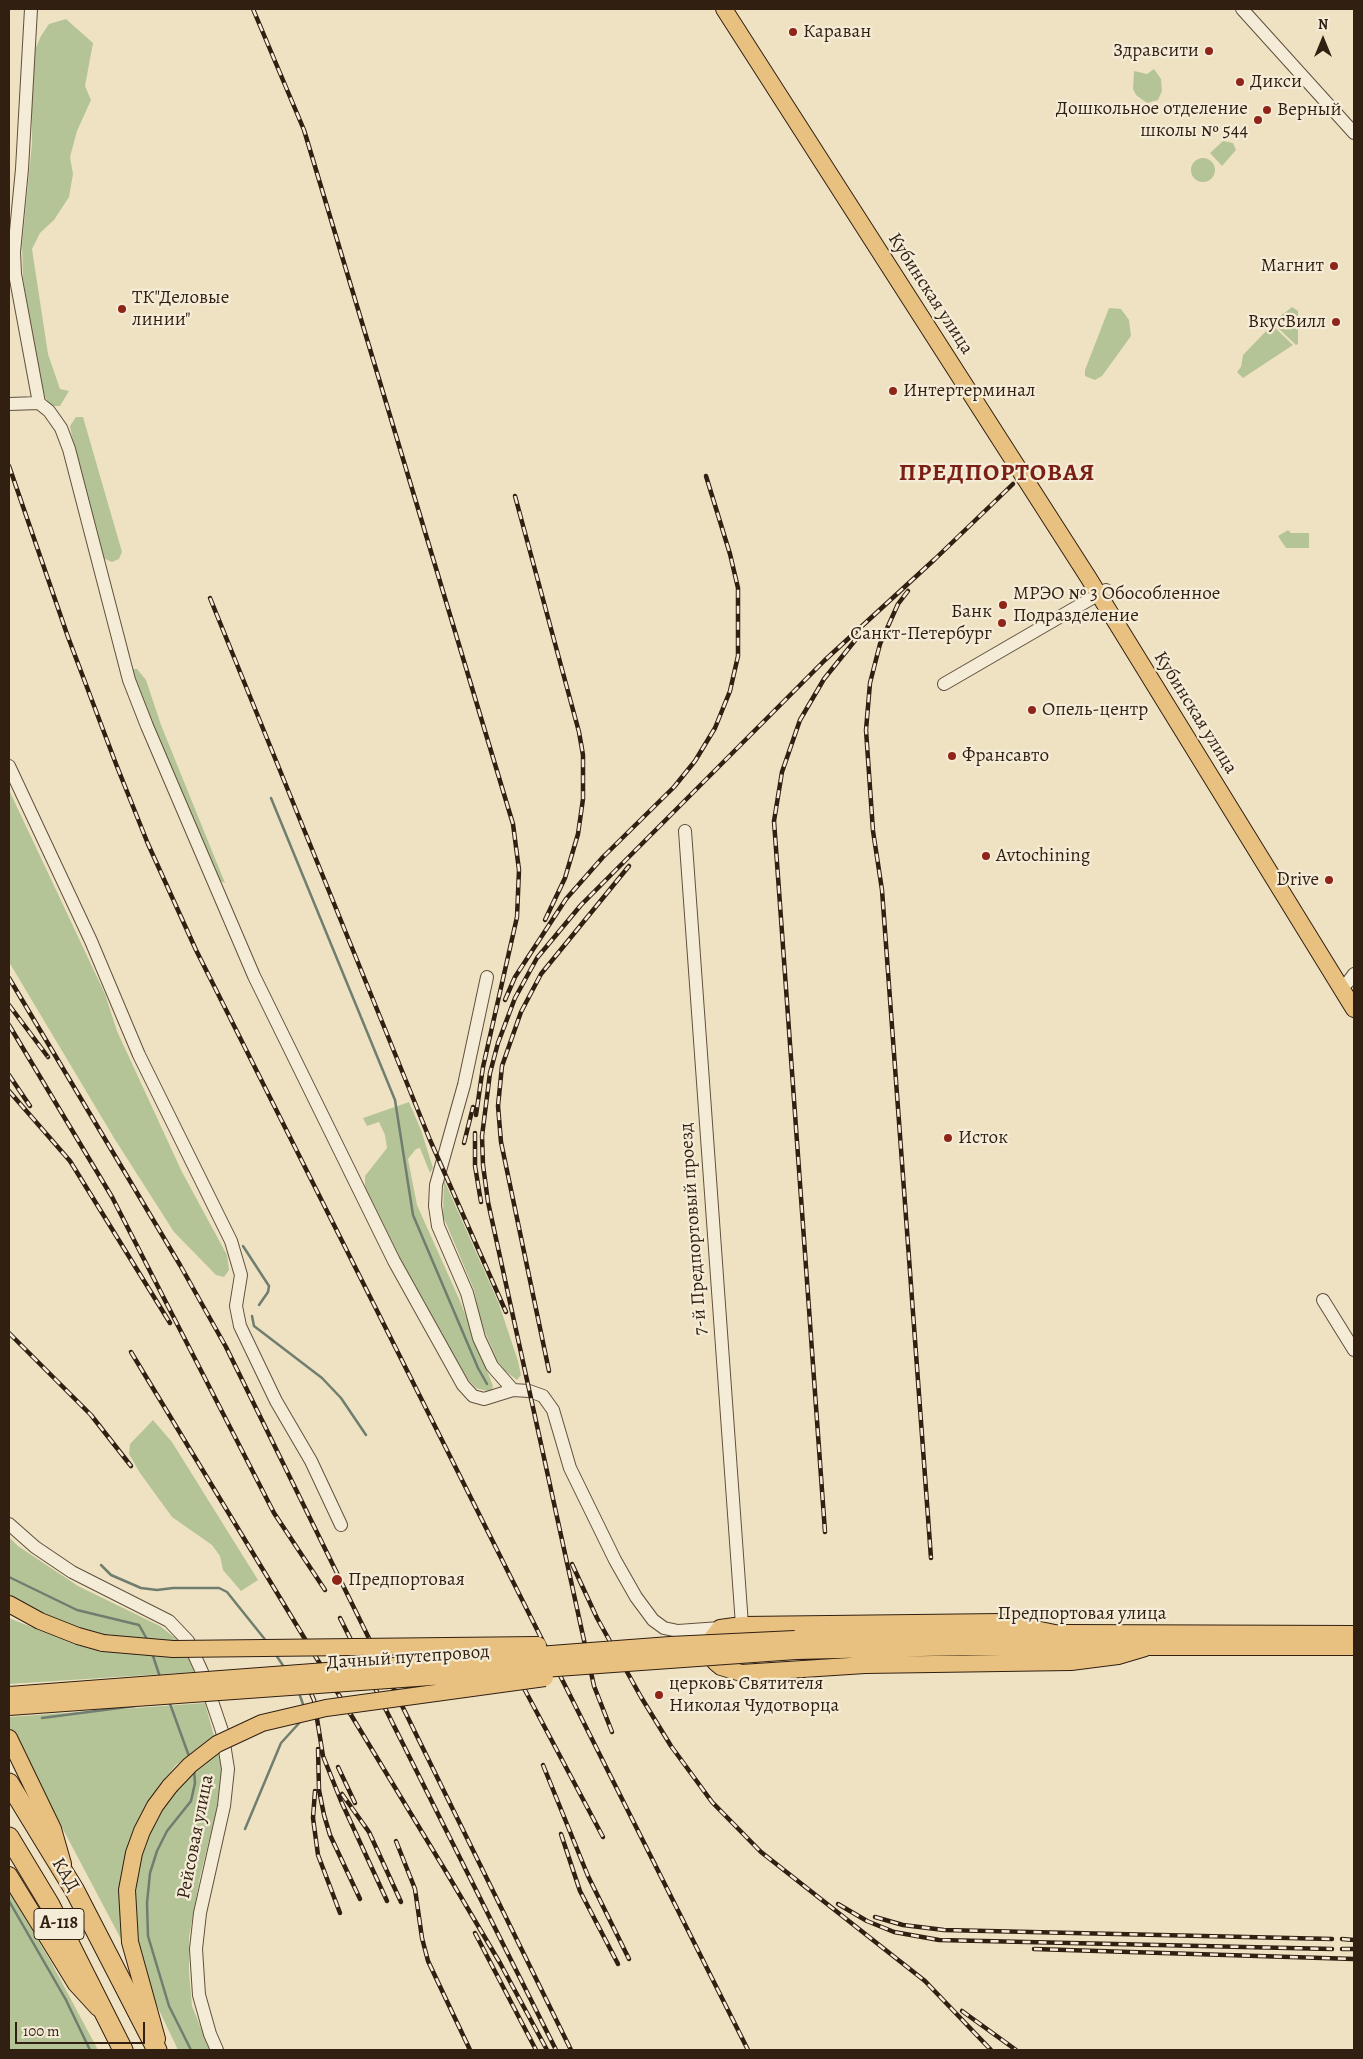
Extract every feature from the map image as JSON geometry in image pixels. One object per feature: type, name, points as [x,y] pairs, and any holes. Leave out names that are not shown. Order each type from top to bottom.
[{"type":"highway","name":"КАД","points":[[9,1783],[65,1874],[156,2050]]},
{"type":"highway","name":"КАД","points":[[9,1837],[50,1905],[123,2050]]},
{"type":"main road","name":"Кубинская улица","points":[[724,9],[1102,592]]},
{"type":"main road","name":"Кубинская улица","points":[[734,9],[1349,984],[1354,1010]]},
{"type":"main road","points":[[9,1604],[63,1630],[103,1643],[173,1649],[482,1647],[621,1643],[670,1645]]},
{"type":"main road","points":[[1056,1633],[1001,1622],[742,1625],[720,1628],[712,1638],[715,1662],[729,1671],[742,1673],[865,1665],[1072,1662],[1118,1656],[1145,1648]]},
{"type":"main road","name":"Предпортовая улица","points":[[810,1645],[1056,1633],[1354,1634]]},
{"type":"main road","name":"Дачный путепровод","points":[[9,1695],[670,1645],[810,1645]]},
{"type":"main road","name":"Предпортовая улица","points":[[810,1645],[1145,1648],[1354,1647]]},
{"type":"main road","name":"Дачный путепровод","points":[[9,1707],[658,1660],[810,1645]]},
{"type":"main road","points":[[161,2050],[130,1942],[127,1890],[134,1853],[142,1831],[155,1806],[170,1786],[203,1755],[228,1738],[262,1723],[326,1708],[636,1667],[658,1660]]},
{"type":"main road","points":[[9,1738],[54,1829],[65,1874]]},
{"type":"main road","points":[[9,1876],[76,1984],[105,2014]]},
{"type":"street","points":[[31,9],[22,169],[14,252],[16,274],[39,403]]},
{"type":"street","points":[[1242,9],[1354,132]]},
{"type":"street","points":[[1252,9],[1354,121]]},
{"type":"street","points":[[9,404],[39,403],[49,411],[61,428],[69,449],[124,662],[147,726],[235,931],[295,1062],[394,1261],[463,1385],[473,1396],[484,1399],[513,1390],[528,1390],[543,1396],[553,1410],[574,1476],[615,1560],[636,1597],[653,1620],[664,1628],[678,1631],[720,1628]]},
{"type":"street","points":[[944,684],[1102,592]]},
{"type":"street","points":[[9,766],[91,941],[139,1055],[231,1241],[241,1275],[236,1306],[240,1326],[276,1401],[311,1461],[341,1525]]},
{"type":"street","name":"7-й Предпортовый проезд","points":[[685,831],[742,1625]]},
{"type":"street","points":[[487,977],[464,1085],[436,1185],[435,1206],[438,1226],[467,1293],[479,1338],[492,1366],[513,1390]]},
{"type":"street","points":[[1323,1300],[1354,1350]]},
{"type":"street","name":"Рейсовая улица","points":[[9,1524],[35,1547],[72,1572],[153,1611],[169,1621],[188,1641],[196,1657],[222,1731],[228,1769],[224,1806],[200,1913],[196,1949],[198,1995],[217,2050]]},
{"type":"green space","points":[[66,19],[93,43],[85,86],[91,100],[77,131],[70,157],[73,174],[69,197],[54,220],[40,233],[32,249],[48,354],[60,389],[69,391],[60,406],[51,406],[45,397],[39,375],[23,278],[22,245],[32,143],[32,56],[49,24]]},
{"type":"green space","points":[[1154,69],[1161,79],[1162,91],[1158,100],[1147,103],[1136,95],[1133,89],[1134,71],[1147,74]]},
{"type":"green space","points":[[1223,141],[1233,143],[1236,150],[1222,166],[1210,153]]},
{"type":"green space","points":[[1203,158],[1212,161],[1215,170],[1212,179],[1203,182],[1194,179],[1191,170],[1194,161]]},
{"type":"green space","points":[[1292,307],[1298,311],[1298,344],[1296,345],[1275,325],[1278,318]]},
{"type":"green space","points":[[1109,308],[1121,309],[1129,320],[1131,336],[1102,376],[1095,380],[1085,376],[1085,370]]},
{"type":"green space","points":[[1272,325],[1293,345],[1243,378],[1237,372],[1241,367],[1243,355]]},
{"type":"green space","points":[[76,417],[83,417],[122,552],[119,559],[112,562],[103,558],[72,437],[70,426]]},
{"type":"green space","points":[[1288,530],[1291,533],[1309,533],[1309,548],[1286,548],[1278,536]]},
{"type":"green space","points":[[133,669],[137,669],[146,680],[161,725],[225,883],[220,881],[167,762],[133,675]]},
{"type":"green space","points":[[9,790],[105,994],[117,1031],[182,1172],[227,1255],[229,1270],[224,1277],[216,1275],[174,1232],[114,1138],[9,962]]},
{"type":"green space","points":[[409,1102],[421,1130],[433,1168],[430,1173],[420,1148],[416,1149],[408,1159],[417,1205],[460,1301],[493,1386],[491,1392],[476,1388],[463,1374],[411,1280],[365,1187],[365,1176],[387,1148],[385,1135],[379,1122],[367,1126],[363,1118]]},
{"type":"green space","points":[[444,1180],[499,1304],[518,1361],[521,1375],[517,1380],[504,1370],[497,1360],[481,1323],[474,1290],[443,1216]]},
{"type":"green space","points":[[153,1420],[172,1442],[258,1580],[241,1591],[223,1570],[220,1556],[212,1545],[172,1517],[140,1473],[129,1454],[130,1444]]},
{"type":"green space","points":[[9,1537],[18,1546],[78,1586],[160,1626],[179,1641],[172,1642],[80,1632],[9,1597]]},
{"type":"green space","points":[[9,1618],[76,1645],[109,1652],[188,1657],[194,1672],[9,1684]]},
{"type":"green space","points":[[205,1703],[214,1736],[176,1765],[158,1787],[147,1805],[122,1941],[9,1727],[9,1717]]},
{"type":"green space","points":[[221,1749],[222,1774],[216,1812],[200,1877],[189,1937],[189,1972],[192,2006],[210,2050],[178,2050],[150,1991],[138,1953],[131,1895],[152,1819],[187,1774]]},
{"type":"green space","points":[[9,1891],[51,1962],[98,2050],[9,2050]]},
{"type":"waterway","points":[[271,798],[395,1100],[413,1215],[478,1368],[487,1384]]},
{"type":"waterway","points":[[243,1246],[269,1286],[268,1292],[259,1305]]},
{"type":"waterway","points":[[252,1316],[254,1326],[322,1378],[341,1398],[366,1435]]},
{"type":"waterway","points":[[101,1565],[111,1575],[141,1588],[157,1590],[219,1588],[227,1592],[267,1642]]},
{"type":"waterway","points":[[9,1577],[77,1610],[139,1625],[148,1641]]},
{"type":"waterway","points":[[152,1653],[160,1677]]},
{"type":"waterway","points":[[276,1655],[284,1667]]},
{"type":"waterway","points":[[299,1693],[304,1707]]},
{"type":"waterway","points":[[169,1701],[190,1759]]},
{"type":"waterway","points":[[42,1718],[135,1706]]},
{"type":"waterway","points":[[245,1829],[281,1743],[301,1721]]},
{"type":"waterway","points":[[191,2050],[169,2006],[148,1936],[147,1903],[150,1873],[157,1851],[167,1831],[191,1801],[195,1783],[194,1769]]},
{"type":"waterway","points":[[9,1901],[66,2000],[90,2050]]},
{"type":"railway","points":[[253,9],[304,130],[513,824],[519,870],[517,917],[483,1067],[476,1115]]},
{"type":"railway","points":[[9,466],[68,637],[116,764],[148,844],[196,950],[748,2050]]},
{"type":"railway","points":[[505,1000],[515,977],[566,899],[603,857],[674,787],[695,761],[715,728],[730,691],[738,656],[738,588],[730,554],[706,476]]},
{"type":"railway","points":[[612,1732],[594,1686],[488,1202],[483,1165],[482,1136],[490,1073],[498,1043],[515,998],[537,958],[581,905],[825,660],[1013,484]]},
{"type":"railway","points":[[515,496],[579,732],[583,755],[583,799],[578,834],[565,878],[545,920]]},
{"type":"railway","points":[[908,591],[898,604],[880,644],[870,683],[866,730],[873,831],[882,890],[931,1558]]},
{"type":"railway","points":[[210,598],[430,1140],[506,1312]]},
{"type":"railway","points":[[825,1532],[774,821],[782,772],[800,720],[824,679],[857,638]]},
{"type":"railway","points":[[549,1371],[501,1142],[498,1106],[502,1066],[521,1012],[541,974],[629,866]]},
{"type":"railway","points":[[9,978],[180,1265],[226,1347],[571,2050]]},
{"type":"railway","points":[[9,1005],[48,1057]]},
{"type":"railway","points":[[9,1025],[112,1197],[274,1513],[325,1590]]},
{"type":"railway","points":[[9,1075],[30,1106]]},
{"type":"railway","points":[[9,1091],[70,1161],[170,1323]]},
{"type":"railway","points":[[464,1143],[473,1107]]},
{"type":"railway","points":[[475,1133],[475,1166],[481,1202]]},
{"type":"railway","points":[[9,1333],[91,1415],[131,1466]]},
{"type":"railway","points":[[131,1352],[445,1870],[500,1963],[547,2050]]},
{"type":"railway","points":[[572,1564],[597,1618],[641,1697],[671,1746],[712,1802],[761,1852],[925,1981],[991,2050]]},
{"type":"railway","points":[[340,1618],[556,2050]]},
{"type":"railway","points":[[509,1660],[603,1837]]},
{"type":"railway","points":[[305,1680],[314,1700],[323,1756],[341,1801],[387,1901]]},
{"type":"railway","points":[[318,1749],[319,1790],[324,1815],[330,1835],[360,1899]]},
{"type":"railway","points":[[543,1765],[588,1876],[629,1959]]},
{"type":"railway","points":[[338,1767],[355,1803]]},
{"type":"railway","points":[[315,1791],[313,1818],[318,1855],[340,1913]]},
{"type":"railway","points":[[342,1794],[369,1832],[401,1902]]},
{"type":"railway","points":[[561,1834],[580,1891],[618,1964]]},
{"type":"railway","points":[[396,1841],[415,1889],[422,1938],[428,1961],[470,2050]]},
{"type":"railway","points":[[838,1904],[867,1921],[894,1932],[939,1940],[1332,1949]]},
{"type":"railway","points":[[875,1917],[903,1925],[944,1930],[1332,1939]]},
{"type":"railway","points":[[475,1933],[536,2050]]},
{"type":"railway","points":[[1342,1939],[1354,1940]]},
{"type":"railway","points":[[1034,1949],[1354,1959]]},
{"type":"railway","points":[[1342,1949],[1354,1949]]},
{"type":"railway","points":[[962,2011],[1016,2050]]},
{"type":"place","name":"Караван","points":[[793,32]]},
{"type":"place","name":"Здравсити","points":[[1209,51]]},
{"type":"place","name":"Дикси","points":[[1240,82]]},
{"type":"place","name":"Верный","points":[[1267,110]]},
{"type":"place","name":"Дошкольное отделение школы № 544","points":[[1258,120]]},
{"type":"place","name":"Магнит","points":[[1334,266]]},
{"type":"place","name":"ТК\"Деловые линии\"","points":[[122,309]]},
{"type":"place","name":"ВкусВилл","points":[[1336,322]]},
{"type":"place","name":"Интертерминал","points":[[893,391]]},
{"type":"place","name":"МРЭО № 3 Обособленное Подразделение","points":[[1003,605]]},
{"type":"place","name":"Банк Санкт-Петербург","points":[[1002,623]]},
{"type":"place","name":"Опель-центр","points":[[1032,710]]},
{"type":"place","name":"Франсавто","points":[[952,756]]},
{"type":"place","name":"Avtochining","points":[[986,856]]},
{"type":"place","name":"Drive","points":[[1329,880]]},
{"type":"place","name":"Исток","points":[[948,1138]]},
{"type":"place","name":"Предпортовая","points":[[337,1580]]},
{"type":"place","name":"церковь Святителя Николая Чудотворца","points":[[659,1695]]},
{"type":"district","name":"ПРЕДПОРТОВАЯ","points":[[997,474]]}]
